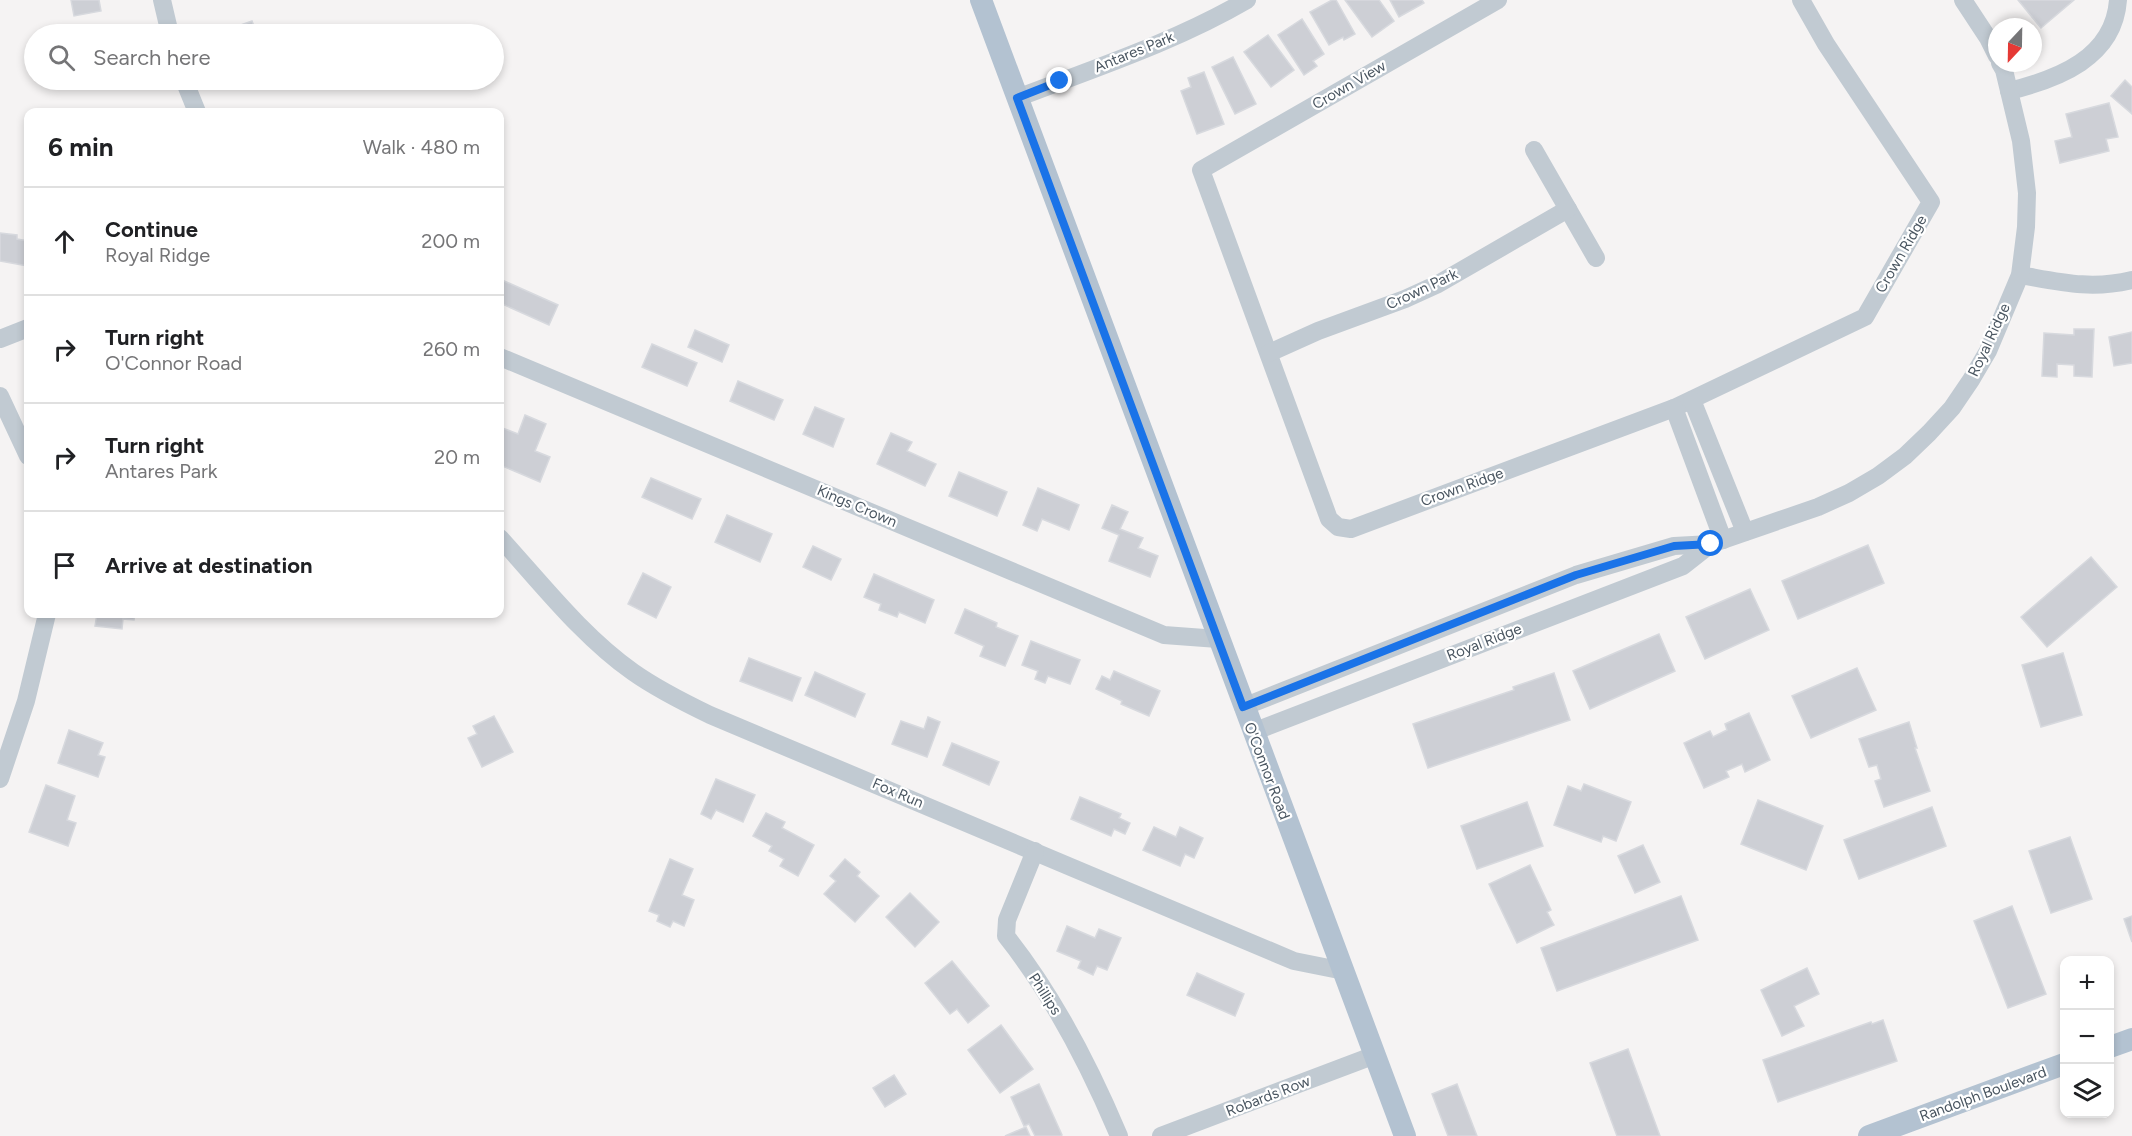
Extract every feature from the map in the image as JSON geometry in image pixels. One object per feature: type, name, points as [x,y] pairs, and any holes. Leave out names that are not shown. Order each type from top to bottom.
[{"type":"main road","name":"O'Connor Road","points":[[981,0],[1405,1136]]},
{"type":"main road","points":[[2114,1045],[2132,1039]]},
{"type":"main road","name":"Randolph Boulevard","points":[[1869,1136],[2060,1065]]},
{"type":"street","points":[[162,0],[168,24]]},
{"type":"street","name":"Antares Park","points":[[1017,98],[1167,40],[1218,17],[1247,0]]},
{"type":"street","name":"Crown View","points":[[1269,353],[1201,170],[1498,0]]},
{"type":"street","name":"Crown Ridge","points":[[1269,353],[1329,519],[1338,527],[1351,529],[1674,408],[1865,317],[1931,202],[1827,44],[1801,0]]},
{"type":"street","points":[[1964,0],[1988,38]]},
{"type":"street","points":[[2009,92],[2039,84],[2072,70],[2094,52],[2114,23],[2118,0]]},
{"type":"street","name":"Royal Ridge","points":[[1243,707],[1576,575],[1674,546],[1717,542],[1818,507],[1878,476],[1905,456],[1952,408],[1977,371],[2020,275],[2026,227],[2027,193],[2021,141],[2003,72]]},
{"type":"street","points":[[188,90],[195,108]]},
{"type":"street","points":[[1534,150],[1596,258]]},
{"type":"street","name":"Crown Park","points":[[1269,353],[1318,331],[1405,299],[1438,284],[1568,209]]},
{"type":"street","points":[[2020,275],[2078,286],[2112,285],[2132,280]]},
{"type":"street","points":[[0,339],[24,330]]},
{"type":"street","name":"Kings Crown","points":[[504,359],[1164,635],[1218,639]]},
{"type":"street","points":[[0,396],[24,447]]},
{"type":"street","points":[[1692,400],[1745,532]]},
{"type":"street","points":[[1674,408],[1717,542]]},
{"type":"street","name":"Fox Run","points":[[504,542],[603,647],[633,672],[665,692],[724,721],[1294,961],[1344,971]]},
{"type":"street","name":"Royal Ridge","points":[[1253,732],[1683,566],[1717,542]]},
{"type":"street","points":[[0,779],[26,701],[46,618]]},
{"type":"street","name":"Phillips","points":[[1035,851],[1007,920],[1006,936],[1061,1018],[1101,1094],[1119,1136]]},
{"type":"street","name":"Robards Row","points":[[1161,1136],[1375,1055]]},
{"type":"building","points":[[71,0],[99,0],[101,11],[74,16]]},
{"type":"building","points":[[1336,0],[1355,34],[1344,40],[1343,37],[1329,45],[1310,12]]},
{"type":"building","points":[[1345,0],[1379,0],[1394,21],[1372,37]]},
{"type":"building","points":[[1390,0],[1422,0],[1424,3],[1399,17]]},
{"type":"building","points":[[2018,0],[2074,0],[2042,27],[2042,18],[2033,18]]},
{"type":"building","points":[[1302,19],[1324,54],[1313,61],[1317,66],[1304,75],[1278,35]]},
{"type":"building","points":[[1268,35],[1294,70],[1271,87],[1244,52]]},
{"type":"building","points":[[1233,57],[1256,104],[1235,114],[1212,67]]},
{"type":"building","points":[[1204,72],[1224,124],[1197,134],[1181,91],[1191,87],[1188,78]]},
{"type":"building","points":[[2125,80],[2132,87],[2132,114],[2111,96]]},
{"type":"building","points":[[2109,103],[2118,137],[2106,139],[2109,151],[2060,163],[2055,141],[2072,137],[2066,114]]},
{"type":"building","points":[[0,233],[17,235],[17,239],[24,240],[24,265],[0,261]]},
{"type":"building","points":[[504,281],[558,305],[549,325],[504,305]]},
{"type":"building","points":[[2074,329],[2094,329],[2092,377],[2074,376],[2074,365],[2057,364],[2057,377],[2042,376],[2044,333],[2074,335]]},
{"type":"building","points":[[695,330],[729,345],[722,362],[688,347]]},
{"type":"building","points":[[2132,332],[2132,363],[2114,366],[2109,337]]},
{"type":"building","points":[[652,344],[697,363],[687,386],[642,367]]},
{"type":"building","points":[[738,381],[783,400],[774,420],[730,401]]},
{"type":"building","points":[[815,407],[844,419],[833,447],[803,434]]},
{"type":"building","points":[[525,415],[546,424],[535,451],[550,457],[540,482],[504,467],[504,429],[518,434]]},
{"type":"building","points":[[891,433],[912,442],[907,451],[936,464],[925,486],[877,464]]},
{"type":"building","points":[[959,472],[1007,492],[997,516],[949,496]]},
{"type":"building","points":[[651,478],[701,499],[692,519],[642,497]]},
{"type":"building","points":[[1038,488],[1079,505],[1069,530],[1042,519],[1037,531],[1023,525]]},
{"type":"building","points":[[1112,505],[1128,512],[1120,529],[1143,538],[1138,548],[1158,556],[1150,577],[1109,561],[1119,535],[1102,528]]},
{"type":"building","points":[[727,515],[772,534],[760,562],[715,542]]},
{"type":"building","points":[[1868,545],[1884,583],[1798,619],[1782,581]]},
{"type":"building","points":[[813,546],[841,559],[831,580],[803,567]]},
{"type":"building","points":[[2091,557],[2117,587],[2047,647],[2021,617]]},
{"type":"building","points":[[643,573],[671,587],[656,618],[628,604]]},
{"type":"building","points":[[874,574],[934,600],[925,623],[899,612],[897,617],[879,610],[881,604],[864,597]]},
{"type":"building","points":[[1750,589],[1769,630],[1705,659],[1686,617]]},
{"type":"building","points":[[965,609],[997,623],[996,627],[1018,636],[1005,666],[980,656],[984,646],[955,633]]},
{"type":"building","points":[[96,618],[134,618],[134,620],[123,619],[122,629],[95,626]]},
{"type":"building","points":[[1659,634],[1675,671],[1590,709],[1573,671]]},
{"type":"building","points":[[1031,641],[1080,660],[1070,684],[1048,676],[1045,683],[1035,679],[1038,671],[1022,665]]},
{"type":"building","points":[[2063,653],[2082,715],[2041,727],[2022,665]]},
{"type":"building","points":[[749,658],[801,678],[792,701],[740,681]]},
{"type":"building","points":[[1857,668],[1876,710],[1811,738],[1792,696]]},
{"type":"building","points":[[1114,671],[1160,691],[1149,716],[1121,704],[1122,701],[1096,689],[1102,676],[1110,680]]},
{"type":"building","points":[[815,672],[865,694],[855,717],[805,695]]},
{"type":"building","points":[[1554,673],[1570,720],[1428,768],[1413,724],[1514,690],[1513,687]]},
{"type":"building","points":[[1749,713],[1770,760],[1745,772],[1742,764],[1726,771],[1729,777],[1704,788],[1684,743],[1710,731],[1713,737],[1727,730],[1725,724]]},
{"type":"building","points":[[494,716],[513,752],[482,767],[468,738],[477,734],[473,726]]},
{"type":"building","points":[[928,717],[940,722],[927,757],[892,744],[901,721],[924,729]]},
{"type":"building","points":[[1909,722],[1917,748],[1915,748],[1930,791],[1884,807],[1875,781],[1881,779],[1877,765],[1869,767],[1859,739]]},
{"type":"building","points":[[69,730],[103,743],[98,755],[105,757],[98,777],[58,763]]},
{"type":"building","points":[[952,743],[999,762],[989,785],[943,765]]},
{"type":"building","points":[[716,779],[755,795],[743,822],[716,810],[711,819],[701,814]]},
{"type":"building","points":[[1584,784],[1631,802],[1616,841],[1603,836],[1601,842],[1554,825],[1568,786],[1581,791]]},
{"type":"building","points":[[46,785],[75,796],[67,820],[76,823],[68,846],[29,832]]},
{"type":"building","points":[[1080,797],[1121,814],[1119,818],[1130,823],[1125,834],[1114,829],[1111,836],[1071,819]]},
{"type":"building","points":[[1758,800],[1823,826],[1806,870],[1741,844]]},
{"type":"building","points":[[1527,802],[1543,846],[1477,869],[1461,826]]},
{"type":"building","points":[[1932,807],[1946,846],[1859,879],[1844,840]]},
{"type":"building","points":[[766,813],[785,822],[782,828],[814,845],[798,876],[780,866],[784,859],[769,851],[772,846],[753,836]]},
{"type":"building","points":[[1154,827],[1176,837],[1180,827],[1203,838],[1194,858],[1185,854],[1180,866],[1143,850]]},
{"type":"building","points":[[2070,837],[2092,899],[2051,913],[2029,851]]},
{"type":"building","points":[[1643,845],[1660,882],[1635,893],[1618,856]]},
{"type":"building","points":[[670,859],[693,869],[682,895],[694,900],[684,926],[673,921],[670,927],[657,921],[659,915],[649,911]]},
{"type":"building","points":[[845,859],[860,872],[857,876],[879,896],[855,922],[824,894],[836,881],[830,876]]},
{"type":"building","points":[[1530,865],[1551,910],[1547,912],[1554,925],[1517,943],[1489,884]]},
{"type":"building","points":[[910,893],[939,922],[915,947],[886,917]]},
{"type":"building","points":[[1681,896],[1698,940],[1557,991],[1541,948]]},
{"type":"building","points":[[2012,906],[2046,994],[2008,1008],[1974,921]]},
{"type":"building","points":[[2132,916],[2132,942],[2124,919]]},
{"type":"building","points":[[1067,926],[1095,938],[1099,929],[1121,938],[1107,970],[1097,966],[1093,975],[1078,968],[1081,961],[1057,951]]},
{"type":"building","points":[[952,961],[989,1006],[968,1023],[957,1009],[950,1014],[925,983]]},
{"type":"building","points":[[1807,968],[1819,994],[1794,1006],[1804,1026],[1782,1036],[1761,990]]},
{"type":"building","points":[[1197,973],[1244,994],[1235,1016],[1187,995]]},
{"type":"building","points":[[1883,1020],[1897,1061],[1778,1102],[1763,1060],[1871,1022],[1872,1024]]},
{"type":"building","points":[[1001,1025],[1033,1069],[1000,1093],[968,1050]]},
{"type":"building","points":[[1628,1049],[1660,1136],[1617,1136],[1590,1063]]},
{"type":"building","points":[[894,1075],[906,1094],[885,1107],[873,1088]]},
{"type":"building","points":[[1039,1084],[1062,1135],[1060,1136],[1035,1136],[1029,1124],[1024,1126],[1011,1097]]},
{"type":"building","points":[[1457,1084],[1477,1136],[1448,1136],[1432,1094]]},
{"type":"building","points":[[1026,1127],[1030,1136],[1005,1136]]},
{"type":"route","points":[[1060,81],[1017,98],[1243,707],[1576,575],[1674,546],[1711,544]]}]
